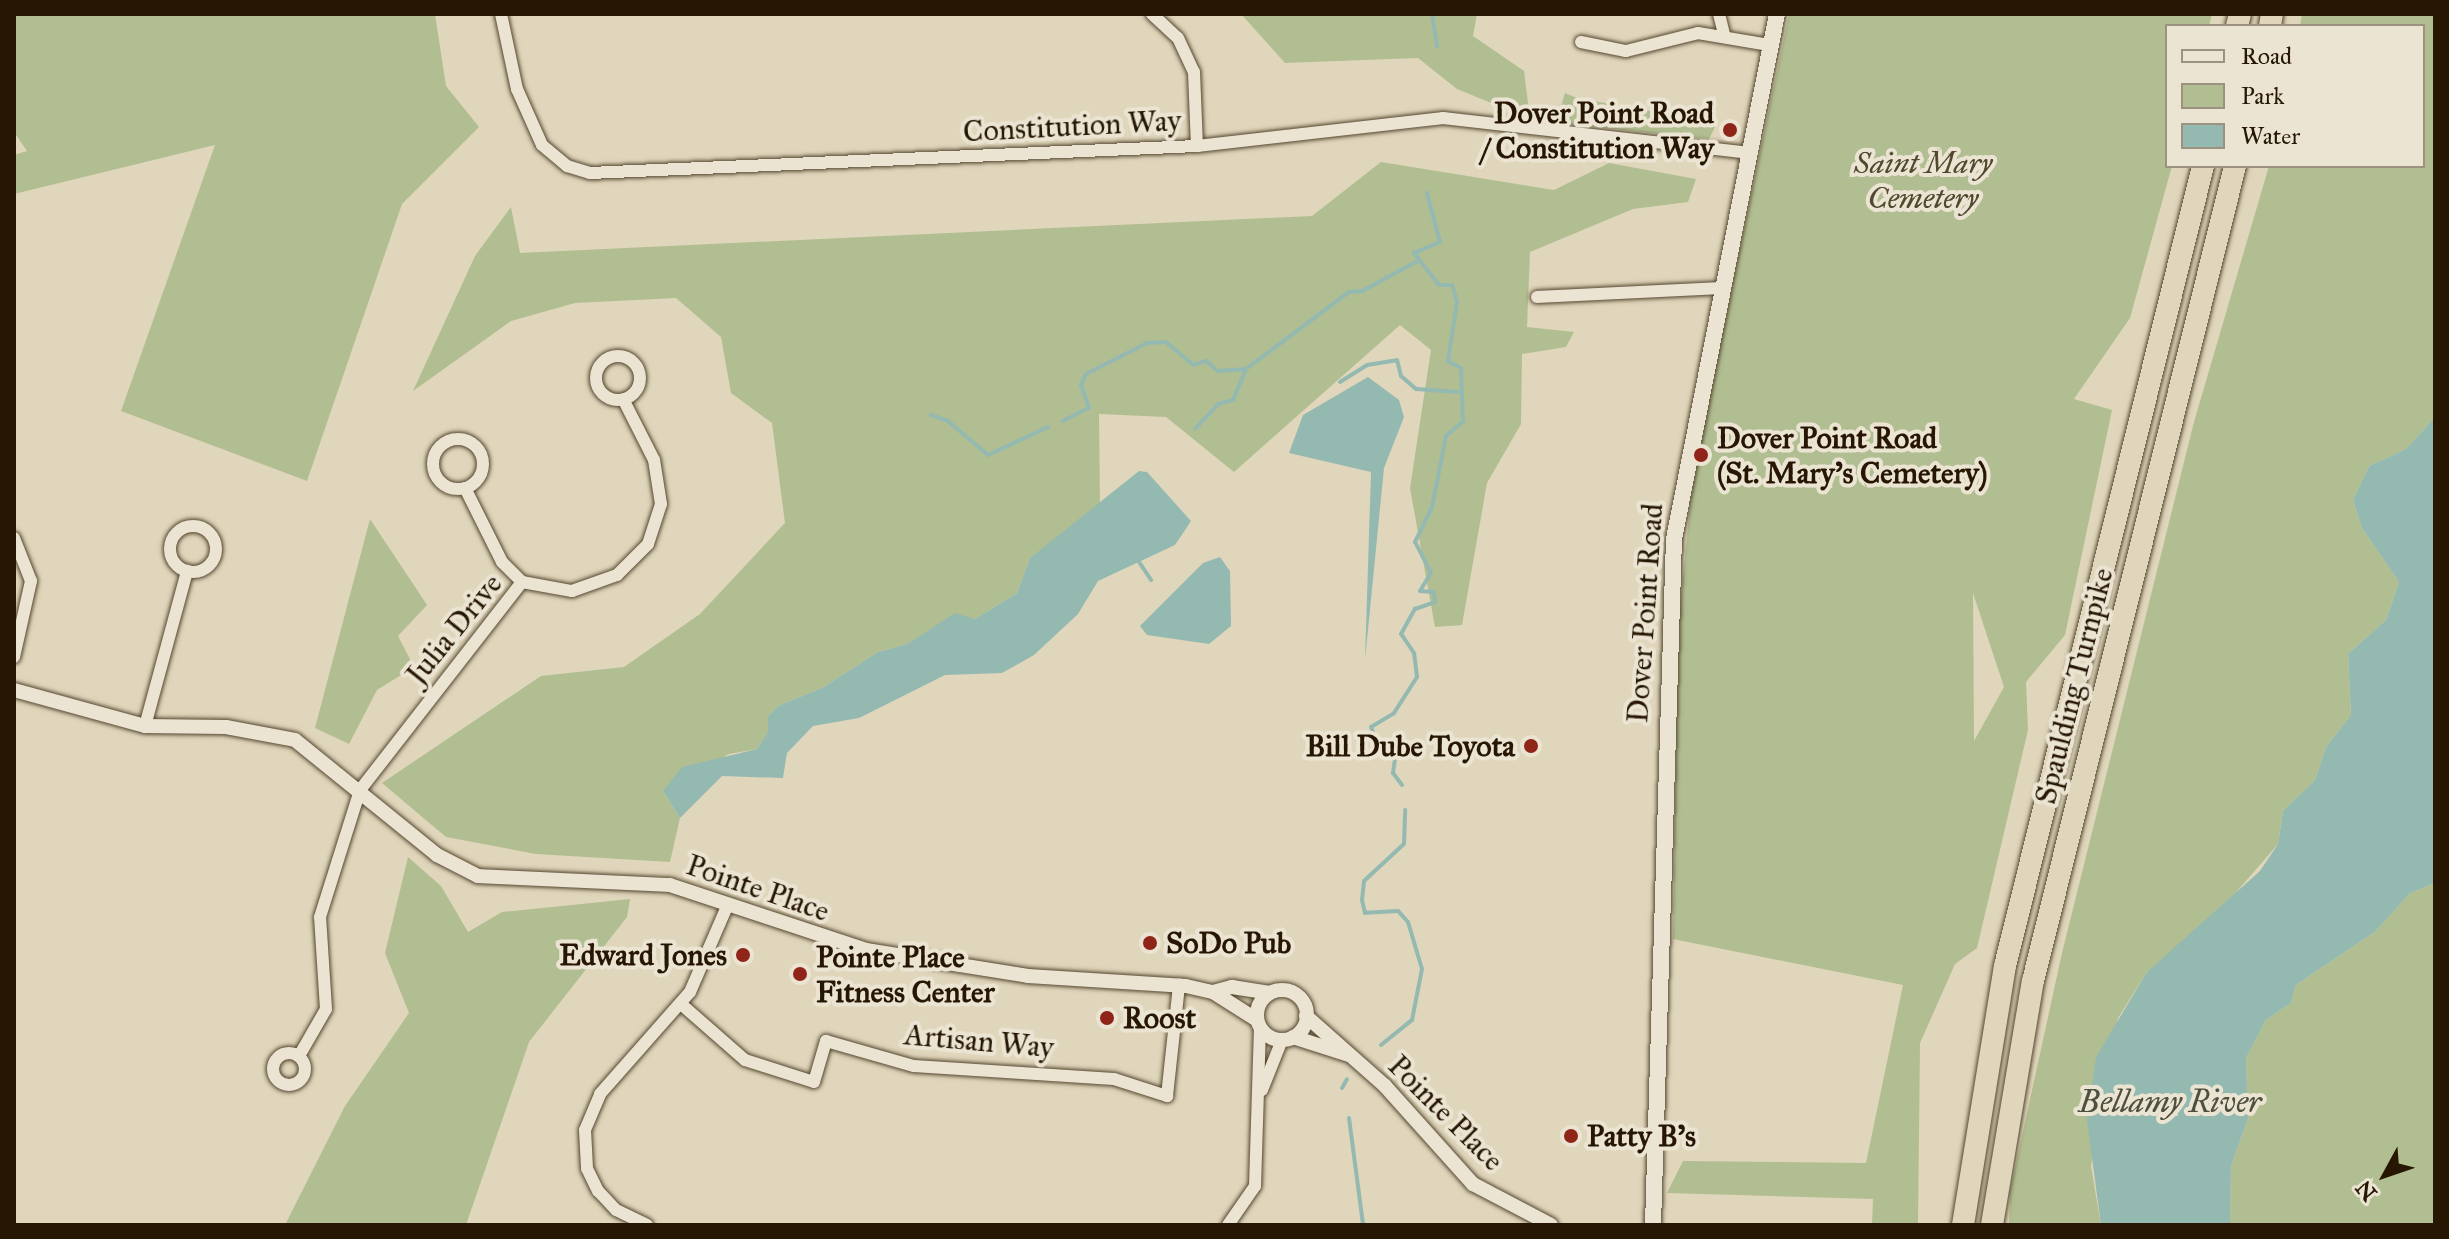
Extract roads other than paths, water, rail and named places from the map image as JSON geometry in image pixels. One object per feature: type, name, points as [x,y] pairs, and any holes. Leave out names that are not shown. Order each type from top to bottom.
[{"type":"highway","name":"Spaulding Turnpike","points":[[1963,1225],[2005,966],[2203,168]]},
{"type":"highway","name":"Spaulding Turnpike","points":[[1992,1225],[2033,981],[2235,168]]},
{"type":"main road","name":"Dover Point Road","points":[[1653,1225],[1671,586],[1685,461],[1777,14]]},
{"type":"street","name":"Constitution Way","points":[[501,14],[527,118],[542,145],[575,170],[667,173],[1197,146],[1443,118],[1748,153]]},
{"type":"street","points":[[1152,14],[1178,38],[1194,72],[1197,146]]},
{"type":"street","points":[[1719,14],[1724,34]]},
{"type":"street","points":[[1581,42],[1626,51],[1698,33],[1724,34],[1769,45]]},
{"type":"street","points":[[1537,297],[1721,288]]},
{"type":"street","name":"Julia Drive","points":[[360,790],[522,582],[559,591],[589,587],[617,575],[648,544],[661,504],[659,475],[623,399]]},
{"type":"street","points":[[464,440],[481,456],[478,479],[465,488],[442,483],[433,469],[436,453],[448,441],[464,440]]},
{"type":"street","points":[[465,488],[494,550],[522,582]]},
{"type":"street","points":[[14,538],[31,581],[14,657]]},
{"type":"street","points":[[145,726],[187,571]]},
{"type":"street","name":"Pointe Place","points":[[14,690],[145,726],[281,735],[360,790],[437,855],[478,876],[651,882],[728,904],[836,942],[941,965],[1179,985],[1213,992],[1259,1024]]},
{"type":"street","points":[[299,1056],[326,1009],[320,917],[360,790]]},
{"type":"street","points":[[647,1225],[616,1210],[598,1191],[584,1156],[585,1130],[600,1094],[681,1004],[699,978],[728,904]]},
{"type":"street","name":"Artisan Way","points":[[681,1004],[745,1060],[814,1082],[826,1041],[914,1066],[1114,1079],[1167,1096],[1179,985]]},
{"type":"street","name":"Pointe Place","points":[[1213,992],[1232,987],[1270,993]]},
{"type":"street","points":[[1228,1225],[1255,1186],[1260,1097],[1258,1008],[1270,993],[1296,995],[1306,1016],[1287,1038],[1260,1097]]},
{"type":"street","name":"Pointe Place","points":[[1306,1016],[1349,1055],[1473,1184],[1551,1225]]},
{"type":"street","points":[[1259,1024],[1287,1038]]},
{"type":"street","name":"Pointe Place","points":[[1287,1038],[1349,1055]]},
{"type":"water","points":[[1368,377],[1399,400],[1404,417],[1384,468],[1365,660],[1371,472],[1289,453],[1303,415]]},
{"type":"water","name":"Bellamy River","points":[[2435,417],[2435,883],[2410,893],[2376,931],[2296,985],[2291,1003],[2266,1020],[2246,1058],[2248,1119],[2231,1166],[2230,1225],[2101,1225],[2087,1121],[2096,1057],[2147,972],[2260,871],[2278,844],[2283,811],[2315,780],[2326,747],[2351,715],[2348,654],[2386,620],[2399,582],[2362,528],[2353,500],[2369,466],[2406,449]]},
{"type":"water","points":[[1139,471],[1147,472],[1191,521],[1175,545],[1098,581],[1078,614],[1034,655],[1002,673],[945,675],[859,718],[813,726],[787,753],[783,778],[722,776],[680,818],[663,791],[682,767],[757,749],[768,732],[768,716],[780,705],[822,688],[878,652],[907,644],[955,613],[975,619],[1017,593],[1030,558]]},
{"type":"water","points":[[1220,557],[1230,571],[1231,626],[1209,644],[1147,635],[1140,626],[1203,563]]},
{"type":"waterway","points":[[1432,14],[1437,47]]},
{"type":"waterway","points":[[1402,785],[1393,773],[1395,758],[1378,746],[1371,727],[1394,713],[1417,677],[1414,653],[1401,634],[1415,609],[1435,602],[1434,592],[1420,591],[1431,573],[1415,542],[1432,507],[1446,436],[1463,421],[1461,368],[1448,361],[1457,302],[1452,285],[1439,285],[1414,253],[1440,242],[1427,193]]},
{"type":"waterway","points":[[1063,421],[1089,408],[1081,385],[1086,374],[1147,343],[1166,342],[1193,365],[1206,361],[1218,371],[1246,369],[1349,292],[1362,291],[1418,261]]},
{"type":"waterway","points":[[1340,382],[1367,365],[1397,360],[1401,376],[1416,389],[1458,392]]},
{"type":"waterway","points":[[1195,429],[1218,404],[1233,400],[1246,370]]},
{"type":"waterway","points":[[931,415],[948,421],[988,455],[1048,427]]},
{"type":"waterway","points":[[1135,556],[1151,580]]},
{"type":"waterway","points":[[1381,1045],[1412,1020],[1422,969],[1408,922],[1398,911],[1365,913],[1362,900],[1364,881],[1404,844],[1405,810]]},
{"type":"waterway","points":[[1342,1088],[1347,1079]]},
{"type":"waterway","points":[[1349,1118],[1363,1225]]},
{"type":"place","name":"Dover Point Road / Constitution Way","points":[[1730,130]]},
{"type":"place","name":"Dover Point Road (St. Mary's Cemetery)","points":[[1701,455]]},
{"type":"place","name":"Bill Dube Toyota","points":[[1531,746]]},
{"type":"place","name":"SoDo Pub","points":[[1150,943]]},
{"type":"place","name":"Edward Jones","points":[[743,955]]},
{"type":"place","name":"Pointe Place Fitness Center","points":[[800,974]]},
{"type":"place","name":"Roost","points":[[1107,1018]]},
{"type":"place","name":"Patty B's","points":[[1571,1136]]},
{"type":"park label","name":"Saint Mary Cemetery","points":[[1923,180]]}]
